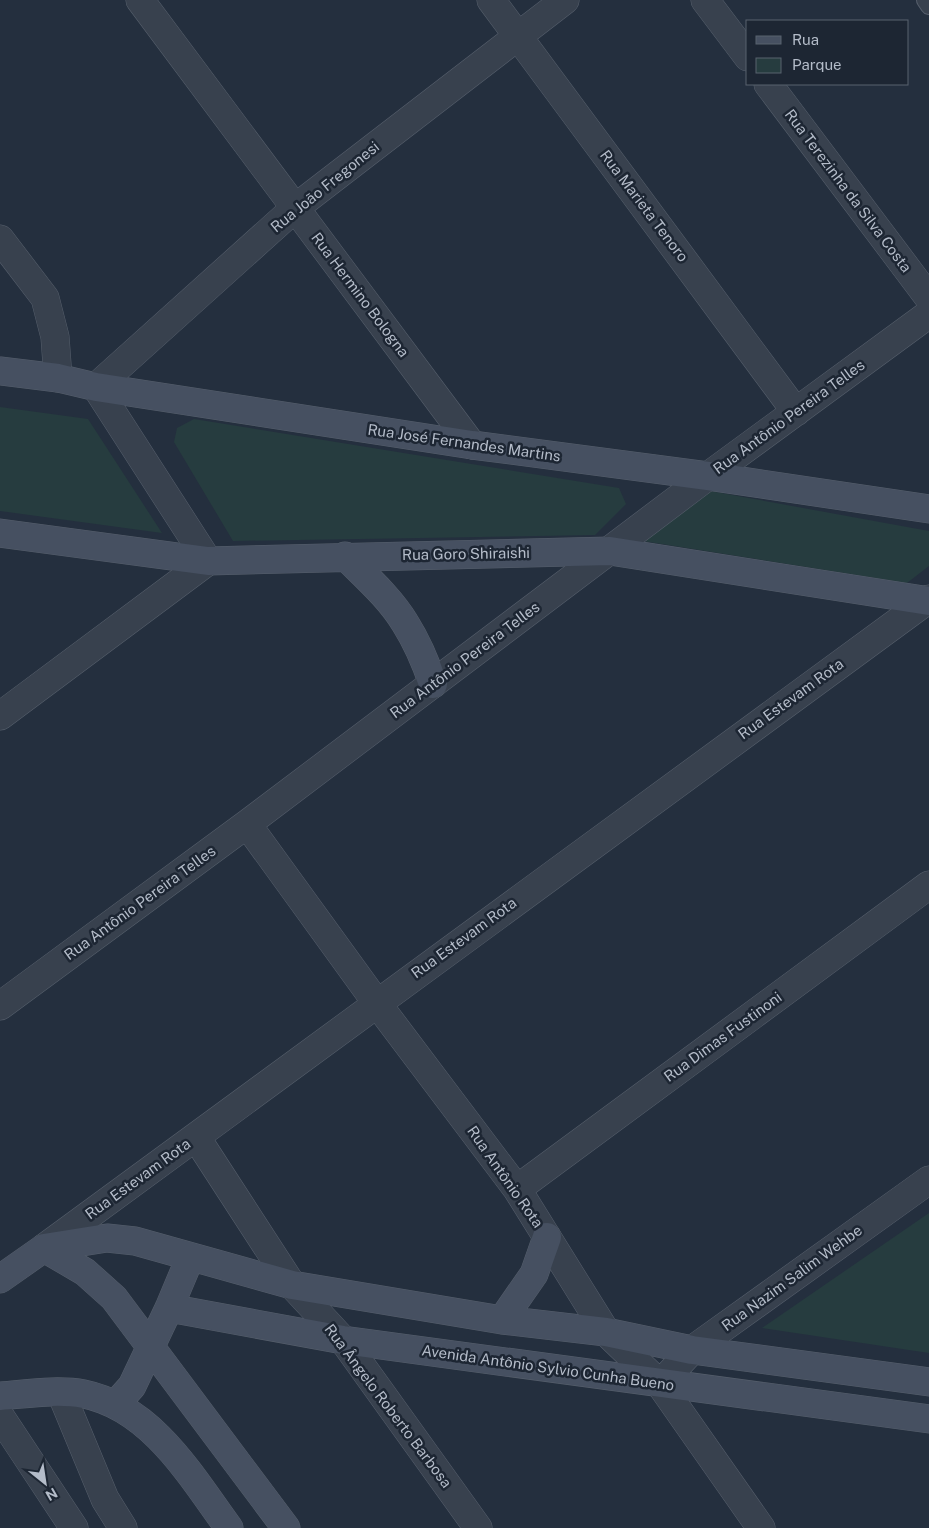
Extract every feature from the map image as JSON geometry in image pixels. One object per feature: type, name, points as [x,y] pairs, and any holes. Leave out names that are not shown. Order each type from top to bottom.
[{"type":"street","name":"Rua Hermino Bologna","points":[[140,0],[472,445]]},
{"type":"street","name":"Rua Marieta Tenoro","points":[[491,0],[796,412]]},
{"type":"street","name":"Rua João Fregonesi","points":[[96,387],[296,208],[565,0]]},
{"type":"street","points":[[704,0],[746,55]]},
{"type":"street","name":"Rua Terezinha da Silva Costa","points":[[769,85],[929,298]]},
{"type":"street","points":[[0,239],[44,298],[55,337],[58,378]]},
{"type":"street","name":"Rua Antônio Pereira Telles","points":[[0,1006],[247,824],[708,476],[929,314]]},
{"type":"street","name":"Rua José Fernandes Martins","points":[[0,371],[58,378],[96,387],[472,445],[708,476],[929,509]]},
{"type":"street","points":[[0,716],[208,561],[96,387]]},
{"type":"street","name":"Rua Goro Shiraishi","points":[[0,533],[208,561],[345,556],[610,551],[928,600]]},
{"type":"street","points":[[345,556],[405,623],[424,659],[433,684]]},
{"type":"street","name":"Rua Estevam Rota","points":[[0,1279],[196,1137],[376,1002],[928,600]]},
{"type":"street","name":"Rua Antônio Rota","points":[[247,824],[376,1002],[517,1189],[606,1332],[660,1384],[761,1528]]},
{"type":"street","name":"Rua Dimas Fustinoni","points":[[517,1189],[929,885]]},
{"type":"street","name":"Rua Ângelo Roberto Barbosa","points":[[196,1137],[292,1285],[343,1340],[478,1528]]},
{"type":"street","name":"Rua Nazim Salim Wehbe","points":[[660,1384],[692,1350],[929,1180]]},
{"type":"street","points":[[502,1320],[534,1274],[547,1237]]},
{"type":"street","points":[[44,1248],[107,1238],[135,1241],[163,1248],[190,1258],[292,1285],[502,1320],[606,1332],[692,1350],[929,1382]]},
{"type":"street","points":[[44,1248],[92,1278],[114,1298],[286,1528]]},
{"type":"street","points":[[116,1404],[132,1386],[169,1308],[190,1258]]},
{"type":"street","name":"Avenida Antônio Sylvio Cunha Bueno","points":[[169,1308],[343,1340],[929,1419]]},
{"type":"street","points":[[61,1393],[105,1500],[123,1528]]},
{"type":"street","points":[[0,1396],[61,1393],[83,1394],[116,1404],[149,1428],[179,1459],[229,1528]]},
{"type":"street","points":[[0,1416],[74,1528]]},
{"type":"lane","points":[[925,0],[929,6]]},
{"type":"green space","points":[[0,407],[88,419],[162,533],[0,511]]},
{"type":"green space","points":[[194,419],[619,488],[626,504],[595,535],[233,541],[174,442],[177,428]]},
{"type":"green space","points":[[710,491],[929,531],[929,566],[907,583],[643,541]]},
{"type":"green space","points":[[929,1213],[929,1353],[762,1328]]}]
